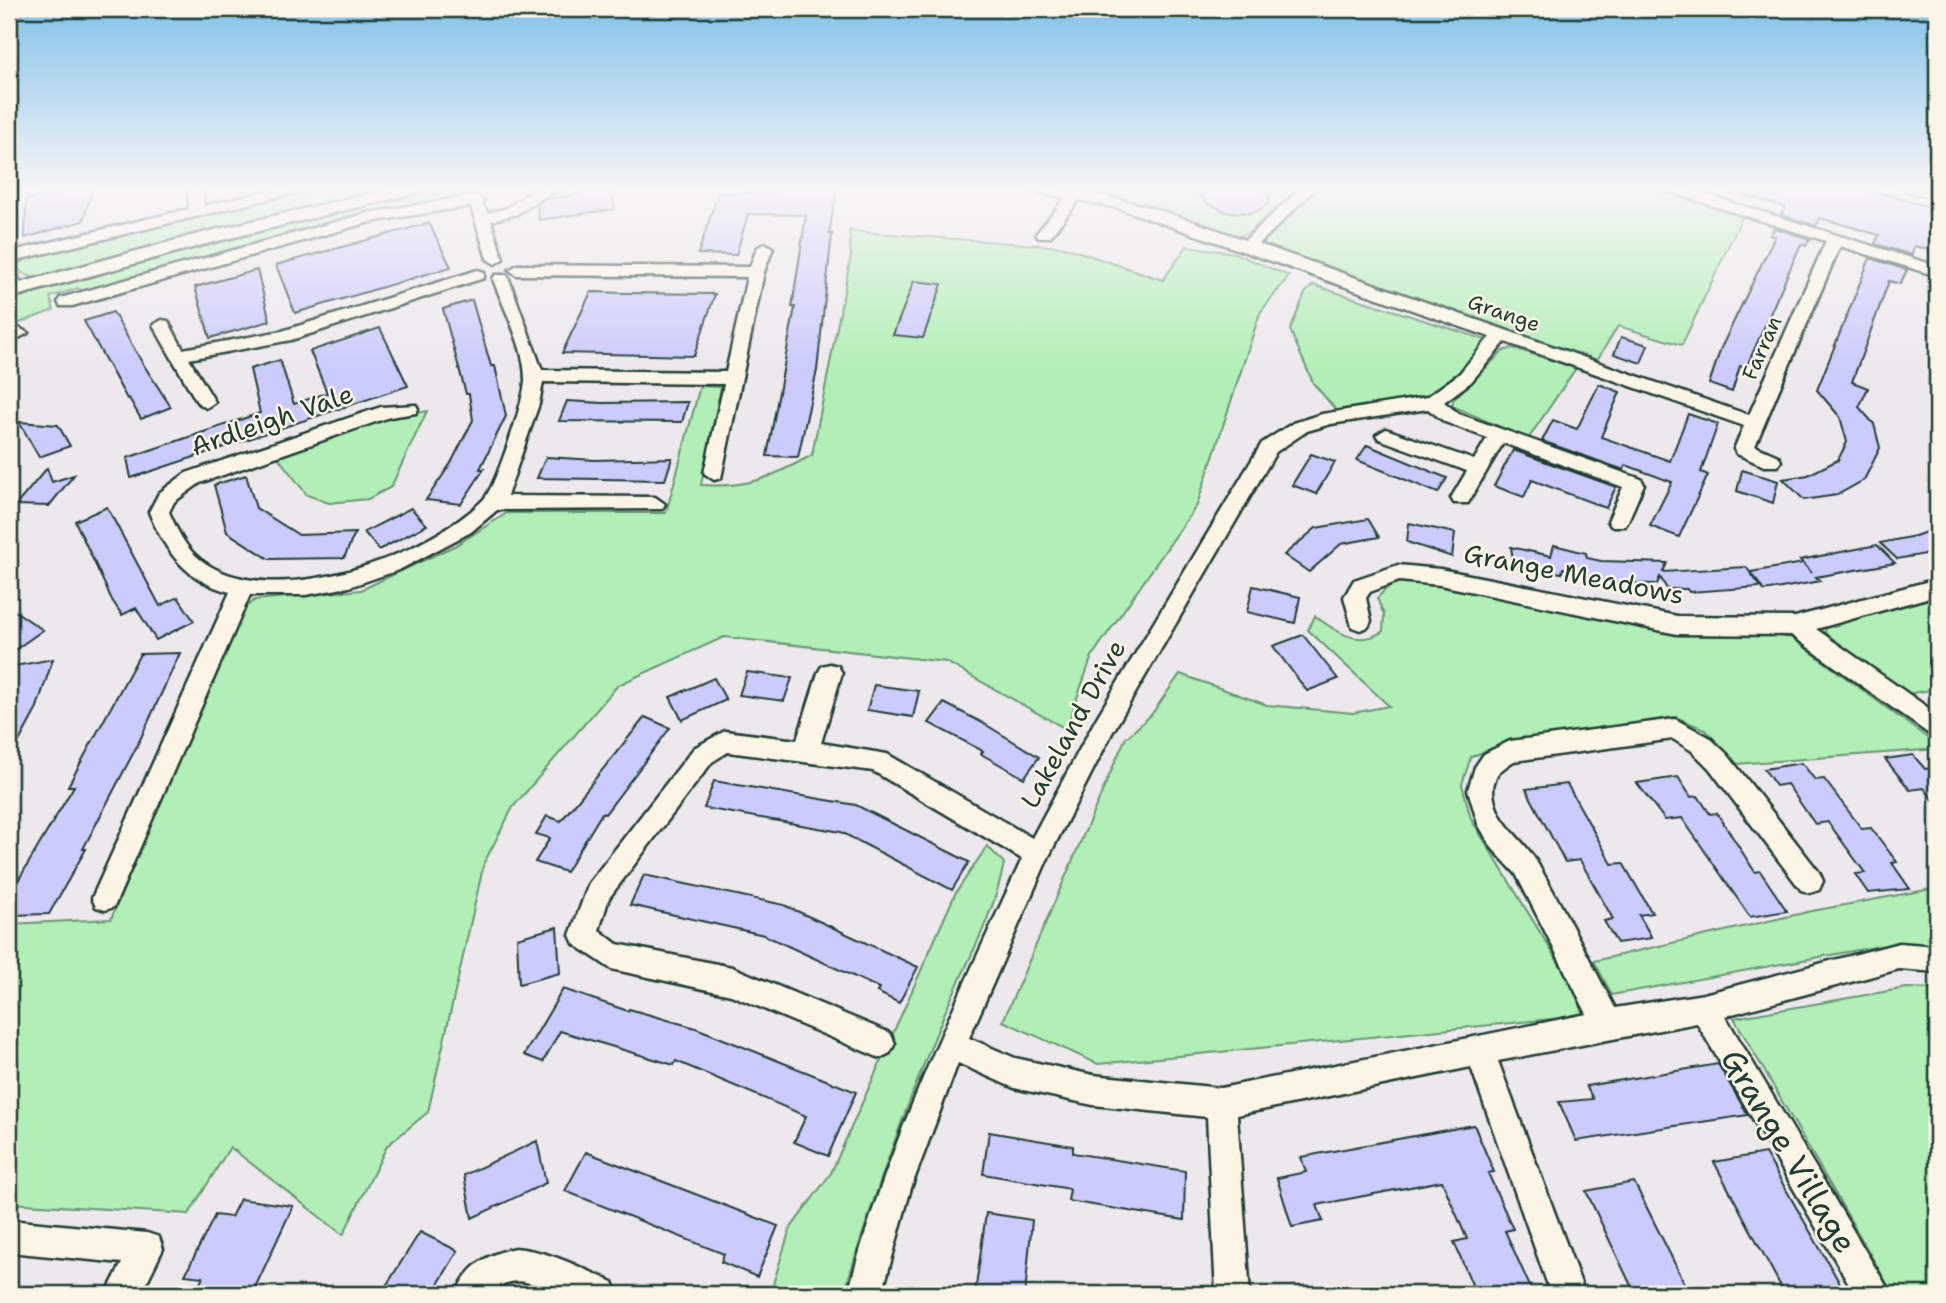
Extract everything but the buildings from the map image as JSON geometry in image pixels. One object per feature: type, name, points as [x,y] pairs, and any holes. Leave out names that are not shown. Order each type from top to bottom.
[{"type":"main road","points":[[11,285],[160,249]]},
{"type":"street","points":[[9,257],[41,249]]},
{"type":"street","points":[[66,302],[257,249]]},
{"type":"street","points":[[492,249],[495,259]]},
{"type":"street","points":[[714,473],[732,378],[756,272],[765,249]]},
{"type":"street","name":"Grange","points":[[1256,249],[1754,423]]},
{"type":"street","name":"Farran","points":[[1771,461],[1744,449],[1830,249]]},
{"type":"street","points":[[1868,249],[1937,271]]},
{"type":"street","points":[[478,275],[480,266],[495,259],[513,260],[509,274],[534,376],[529,405],[493,503],[654,504]]},
{"type":"street","points":[[162,325],[178,355],[285,337],[478,275],[485,279],[509,274],[756,272]]},
{"type":"street","name":"Lakeland Drive","points":[[865,1294],[895,1188],[950,1045],[1037,854],[1104,726],[1269,448],[1300,427],[1329,418],[1432,402],[1465,378],[1500,336]]},
{"type":"street","name":"Ardleigh Vale","points":[[178,355],[206,402]]},
{"type":"street","points":[[534,376],[732,378]]},
{"type":"street","points":[[1432,402],[1452,418],[1634,484],[1618,521]]},
{"type":"street","name":"Ardleigh Vale","points":[[409,409],[388,411],[193,478],[166,498],[159,512],[180,554],[198,570],[242,587],[335,583],[382,570],[456,533],[493,503]]},
{"type":"street","points":[[1461,498],[1499,433]]},
{"type":"street","points":[[1386,435],[1477,468]]},
{"type":"street","name":"Grange Meadows","points":[[1360,621],[1355,597],[1362,586],[1398,573],[1440,577],[1677,625],[1795,626],[1937,587]]},
{"type":"street","points":[[105,898],[242,587]]},
{"type":"street","points":[[1795,626],[1927,707],[1937,727]]},
{"type":"street","points":[[806,751],[830,673]]},
{"type":"street","points":[[1608,1024],[1525,866],[1510,854],[1488,821],[1481,795],[1480,778],[1485,767],[1498,755],[1510,751],[1675,729],[1700,740],[1726,768],[1748,803],[1810,881]]},
{"type":"street","points":[[880,1043],[732,981],[611,956],[584,935],[598,892],[703,755],[725,741],[878,761],[1037,854]]},
{"type":"street","points":[[950,1045],[1014,1073],[1093,1090],[1221,1103],[1608,1024],[1704,1008],[1899,957],[1937,959]]},
{"type":"street","name":"Grange Village","points":[[1704,1008],[1874,1294]]},
{"type":"street","points":[[1480,1052],[1568,1294]]},
{"type":"street","points":[[1221,1103],[1233,1294]]},
{"type":"street","points":[[9,1236],[147,1249],[123,1294]]},
{"type":"street","points":[[472,1294],[481,1279],[510,1263],[539,1267],[601,1294]]},
{"type":"green space","points":[[63,249],[150,249],[36,279],[22,273],[17,265],[30,257]]},
{"type":"green space","points":[[192,249],[246,249],[85,292],[78,288],[50,297],[54,310],[9,327],[9,300]]},
{"type":"green space","points":[[850,249],[1069,249],[1163,280],[1185,249],[1206,249],[1234,253],[1289,276],[1260,313],[1197,505],[1092,656],[1066,729],[946,662],[724,637],[618,685],[513,807],[484,863],[428,1112],[387,1146],[343,1235],[230,1147],[189,1214],[9,1203],[9,924],[111,919],[241,611],[255,600],[361,590],[456,545],[507,513],[666,513],[700,386],[721,387],[701,485],[733,485],[759,480],[812,455]]},
{"type":"green space","points":[[1276,249],[1727,249],[1682,345],[1618,326],[1597,360]]},
{"type":"green space","points":[[1313,285],[1486,340],[1478,362],[1443,395],[1340,415],[1313,383],[1290,330],[1305,293]]},
{"type":"green space","points":[[1513,348],[1576,368],[1528,439],[1452,406],[1453,400],[1503,351]]},
{"type":"green space","points":[[427,411],[391,487],[368,499],[329,503],[307,495],[277,456],[379,420]]},
{"type":"green space","points":[[1411,580],[1792,638],[1937,745],[1937,749],[1736,764],[1706,730],[1676,717],[1504,743],[1471,757],[1462,784],[1471,819],[1579,996],[1582,1016],[1098,1064],[1003,1021],[1125,739],[1151,715],[1180,674],[1267,705],[1353,713],[1389,706],[1308,630],[1315,616],[1348,636],[1374,636],[1383,631],[1384,615],[1377,598],[1392,583]]},
{"type":"green space","points":[[1937,597],[1937,689],[1907,694],[1825,635],[1826,626]]},
{"type":"green space","points":[[987,846],[1004,863],[993,903],[915,1086],[844,1294],[770,1294],[790,1229],[831,1173],[955,894]]},
{"type":"green space","points":[[1937,888],[1937,948],[1880,946],[1612,995],[1594,961],[1812,911]]},
{"type":"green space","points":[[1906,988],[1937,989],[1937,1294],[1893,1294],[1734,1018]]}]
